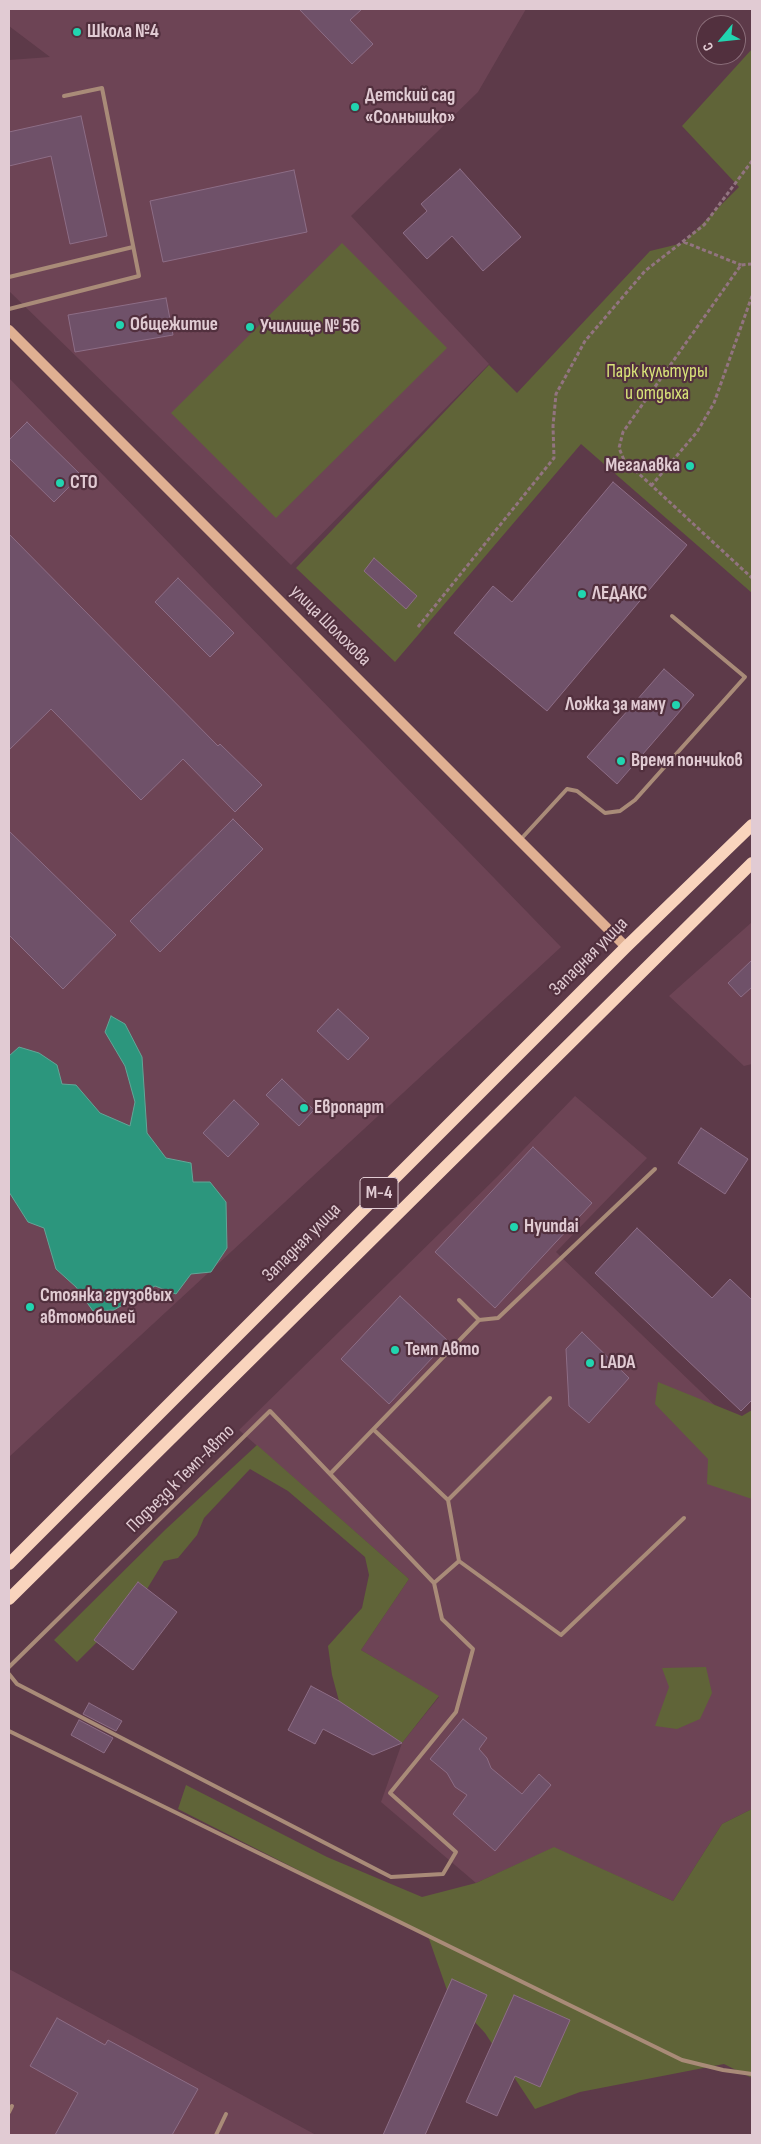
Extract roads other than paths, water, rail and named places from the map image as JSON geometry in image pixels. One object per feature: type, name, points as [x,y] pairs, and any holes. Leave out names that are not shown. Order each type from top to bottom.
[{"type":"main road","name":"Западная улица","points":[[9,1564],[626,947],[752,825]]},
{"type":"main road","name":"М-4","points":[[9,1599],[752,863]]},
{"type":"street","name":"улица Шолохова","points":[[9,330],[626,947]]},
{"type":"lane","points":[[9,309],[139,276],[102,88],[64,96]]},
{"type":"lane","points":[[9,278],[133,247]]},
{"type":"lane","points":[[520,841],[567,789],[578,791],[605,813],[620,811],[627,806],[635,800],[745,677],[672,616]]},
{"type":"lane","points":[[330,1474],[479,1320],[498,1318],[655,1169]]},
{"type":"lane","points":[[459,1300],[479,1320]]},
{"type":"lane","points":[[448,1500],[550,1398]]},
{"type":"lane","name":"Подъезд к Темп-Авто","points":[[9,1667],[270,1411],[434,1583]]},
{"type":"lane","points":[[374,1430],[448,1500],[459,1561],[562,1635],[684,1518]]},
{"type":"lane","points":[[9,1674],[17,1684],[391,1877],[443,1874],[456,1852],[390,1793],[456,1712],[473,1649],[442,1619],[434,1583],[459,1561]]},
{"type":"lane","points":[[9,1731],[682,2060],[723,2070],[752,2074]]},
{"type":"lane","points":[[9,2112],[12,2106]]},
{"type":"lane","points":[[216,2135],[226,2114]]},
{"type":"place","name":"Школа №4","points":[[77,32]]},
{"type":"place","name":"Детский сад «Солнышко»","points":[[355,107]]},
{"type":"place","name":"Общежитие","points":[[120,325]]},
{"type":"place","name":"Училище № 56","points":[[250,327]]},
{"type":"place","name":"Мегалавка","points":[[690,466]]},
{"type":"place","name":"СТО","points":[[60,483]]},
{"type":"place","name":"ЛЕДАКС","points":[[582,594]]},
{"type":"place","name":"Ложка за маму","points":[[676,705]]},
{"type":"place","name":"Время пончиков","points":[[621,761]]},
{"type":"place","name":"Европарт","points":[[304,1108]]},
{"type":"place","name":"Hyundai","points":[[514,1227]]},
{"type":"place","name":"Стоянка грузовых автомобилей","points":[[30,1307]]},
{"type":"place","name":"Темп Авто","points":[[395,1350]]},
{"type":"place","name":"LADA","points":[[590,1363]]},
{"type":"park label","name":"Парк культуры и отдыха","points":[[657,383]]}]
